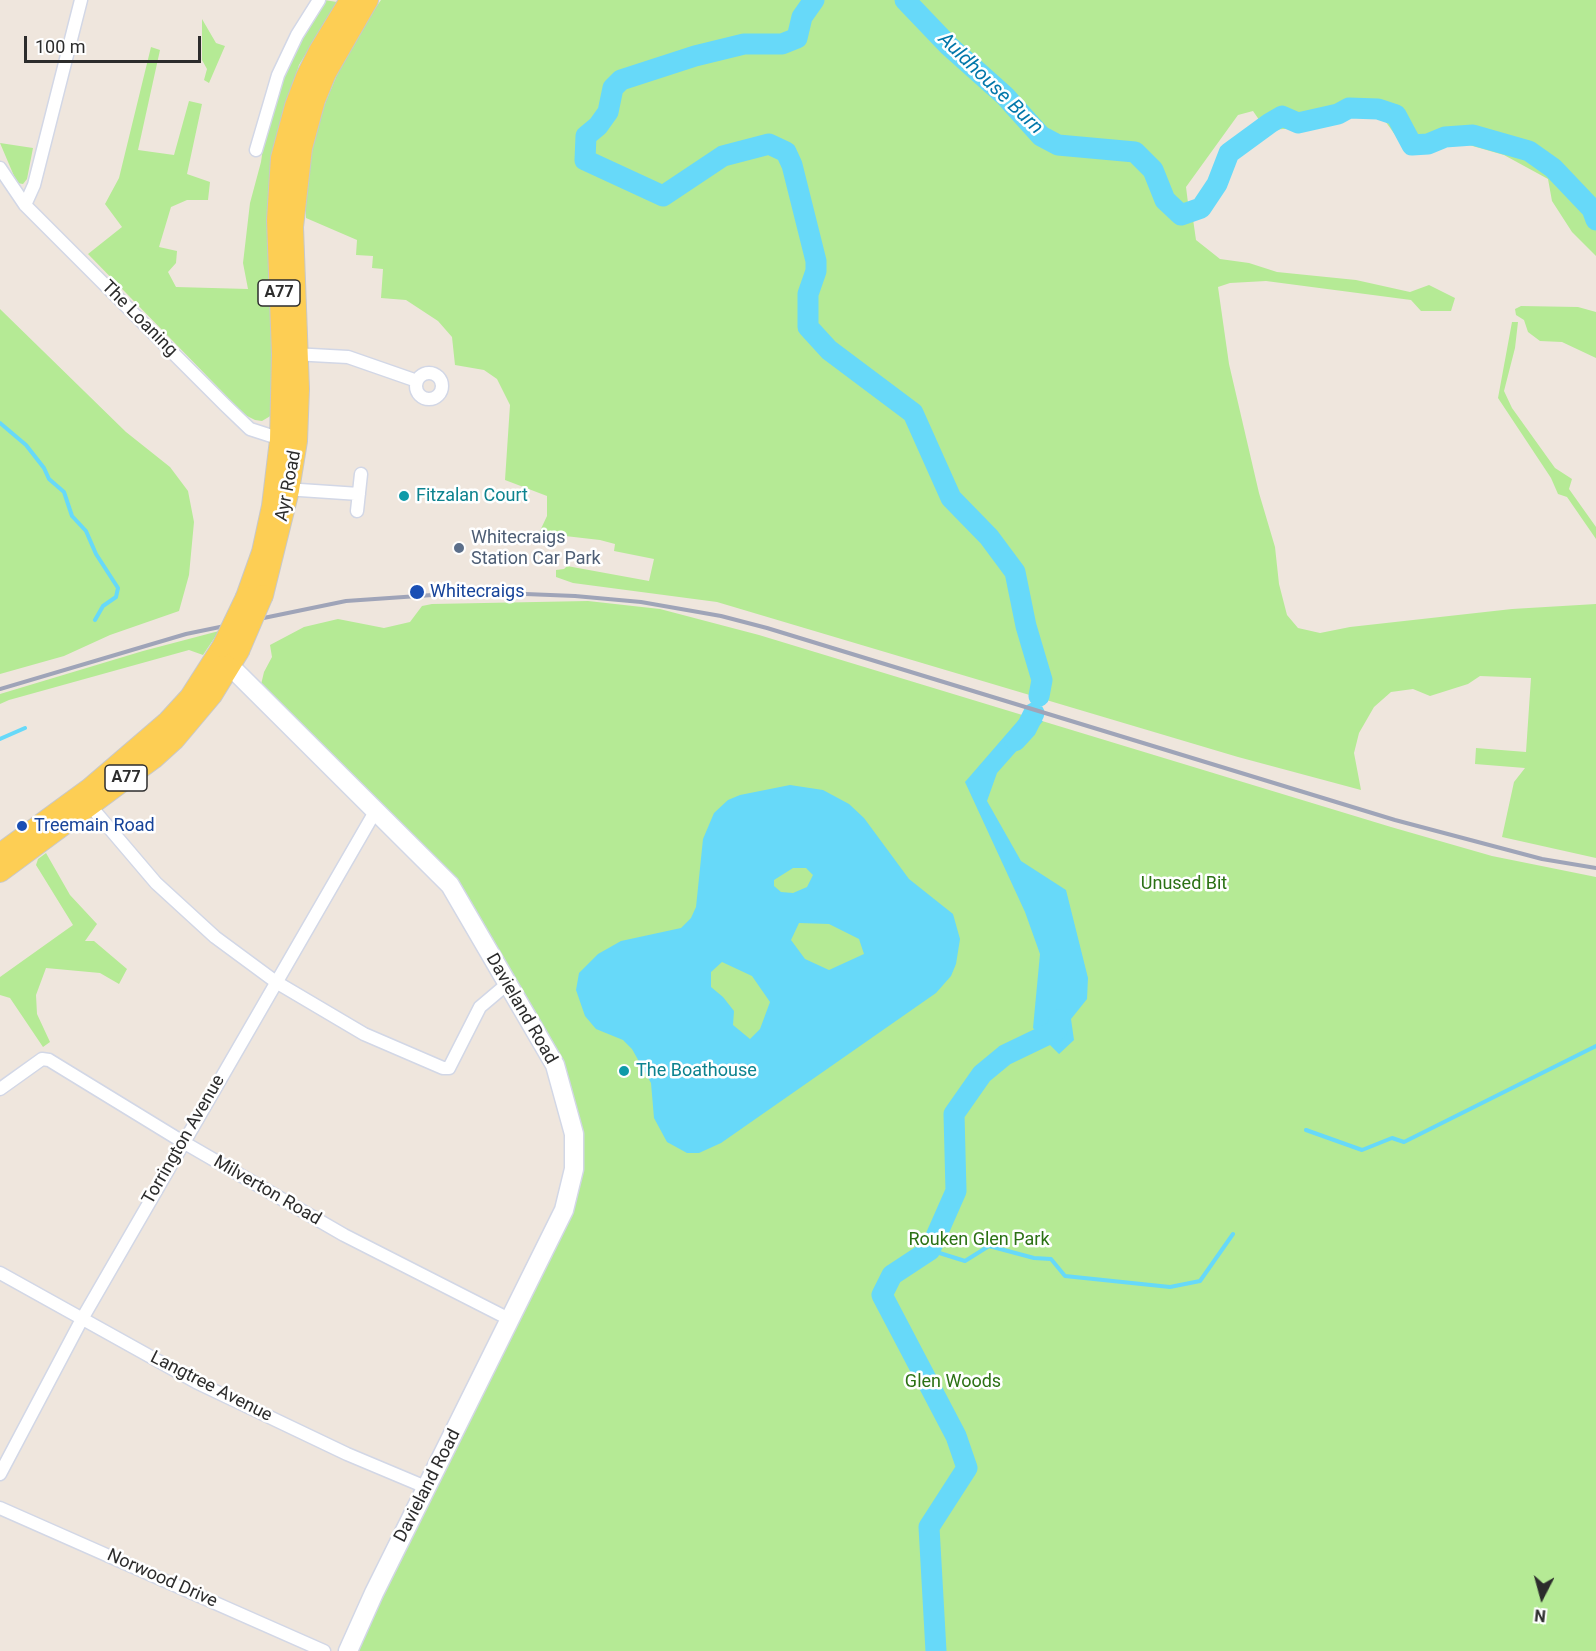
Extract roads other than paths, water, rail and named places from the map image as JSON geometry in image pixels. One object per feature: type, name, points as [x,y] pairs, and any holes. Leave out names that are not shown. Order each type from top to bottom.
[{"type":"main road","name":"Ayr Road","points":[[290,354],[276,219],[281,158],[295,106],[309,71],[350,0]]},
{"type":"main road","name":"Ayr Road","points":[[0,872],[85,800],[147,752],[180,708],[228,654],[255,596],[262,552],[282,488],[289,441],[293,227],[302,148],[315,100],[326,73],[368,0]]},
{"type":"main road","name":"Ayr Road","points":[[0,854],[85,800]]},
{"type":"street","points":[[26,205],[34,185],[81,0]]},
{"type":"street","points":[[256,150],[278,75],[297,35],[319,0]]},
{"type":"street","name":"The Loaning","points":[[0,168],[26,205],[250,429],[289,441]]},
{"type":"street","points":[[290,354],[348,357],[417,381]]},
{"type":"street","points":[[357,512],[361,474]]},
{"type":"street","points":[[282,488],[359,495]]},
{"type":"street","name":"Davieland Road","points":[[228,654],[450,885],[506,985],[555,1065],[574,1134],[574,1169],[564,1210],[374,1593],[348,1651]]},
{"type":"street","points":[[85,800],[156,883],[215,937],[276,982],[364,1034],[443,1068],[449,1068],[480,1007],[506,985]]},
{"type":"street","name":"Torrington Avenue","points":[[0,1474],[82,1319],[376,810]]},
{"type":"street","name":"Milverton Road","points":[[0,1089],[42,1059],[49,1060],[183,1142],[344,1235],[511,1320]]},
{"type":"street","name":"Langtree Avenue","points":[[0,1273],[196,1382],[347,1454],[428,1488]]},
{"type":"street","name":"Norwood Drive","points":[[0,1508],[324,1651]]},
{"type":"water","points":[[1023,715],[1043,721],[997,773],[987,801],[1021,861],[1066,890],[1088,978],[1087,999],[1071,1019],[1074,1040],[1059,1054],[1033,1028],[1040,954],[1025,912],[965,782]]},
{"type":"water","points":[[790,785],[823,790],[849,804],[864,818],[909,879],[953,914],[960,939],[956,964],[951,976],[936,993],[721,1143],[699,1153],[687,1153],[667,1142],[654,1118],[651,1083],[632,1049],[623,1040],[596,1029],[585,1016],[576,990],[579,973],[598,954],[621,941],[681,928],[691,918],[696,907],[703,839],[714,813],[728,800],[740,795]],"holes":[[[793,868],[806,868],[813,875],[807,887],[793,893],[781,892],[774,886],[774,880]],[[799,923],[829,924],[859,939],[864,954],[829,970],[805,959],[791,940]],[[722,962],[752,976],[770,1002],[760,1029],[750,1039],[733,1025],[734,1011],[711,987],[711,972]]]},
{"type":"waterway","name":"Auldhouse Burn","points":[[814,0],[802,17],[797,38],[782,44],[744,44],[695,56],[621,80],[613,88],[608,112],[598,126],[586,136],[585,160],[663,196],[723,156],[769,144],[786,152],[792,165],[816,261],[816,271],[808,294],[808,327],[829,350],[913,413],[951,498],[989,537],[1015,572],[1026,626],[1042,680],[1039,696]]},
{"type":"waterway","name":"Auldhouse Burn","points":[[905,0],[949,46],[1005,96],[1041,136],[1058,145],[1135,152],[1153,170],[1165,200],[1181,215],[1201,208],[1217,184],[1229,153],[1270,123],[1282,116],[1298,123],[1338,114],[1349,108],[1378,109],[1396,115],[1412,145],[1428,144],[1445,137],[1473,135],[1529,151],[1553,168],[1592,209],[1596,220]]},
{"type":"waterway","points":[[0,423],[26,445],[44,468],[49,479],[64,492],[72,516],[86,531],[96,554],[118,588],[116,597],[103,606],[95,620]]},
{"type":"waterway","name":"Auldhouse Burn","points":[[1015,741],[1026,729],[1034,713]]},
{"type":"waterway","points":[[0,739],[25,728]]},
{"type":"waterway","points":[[936,1651],[929,1527],[967,1468],[956,1436],[882,1295],[892,1275],[930,1250],[956,1191],[954,1114],[982,1074],[1005,1055],[1057,1030],[1059,1020]]},
{"type":"waterway","points":[[1306,1130],[1362,1150],[1392,1138],[1404,1142],[1596,1046]]},
{"type":"waterway","points":[[930,1250],[965,1261],[989,1246],[1034,1258],[1051,1259],[1065,1276],[1170,1287],[1200,1281],[1233,1234]]},
{"type":"railway","points":[[0,689],[186,634],[346,601],[476,592],[575,596],[641,602],[721,616],[767,628],[1395,820],[1542,859],[1596,868]]},
{"type":"place","name":"Fitzalan Court","points":[[404,496]]},
{"type":"place","name":"Whitecraigs Station Car Park","points":[[459,548]]},
{"type":"place","name":"Whitecraigs","points":[[417,592]]},
{"type":"place","name":"Treemain Road","points":[[22,826]]},
{"type":"place","name":"The Boathouse","points":[[624,1071]]},
{"type":"park label","name":"Unused Bit","points":[[1184,884]]},
{"type":"park label","name":"Rouken Glen Park","points":[[979,1240]]},
{"type":"park label","name":"Glen Woods","points":[[953,1382]]}]
